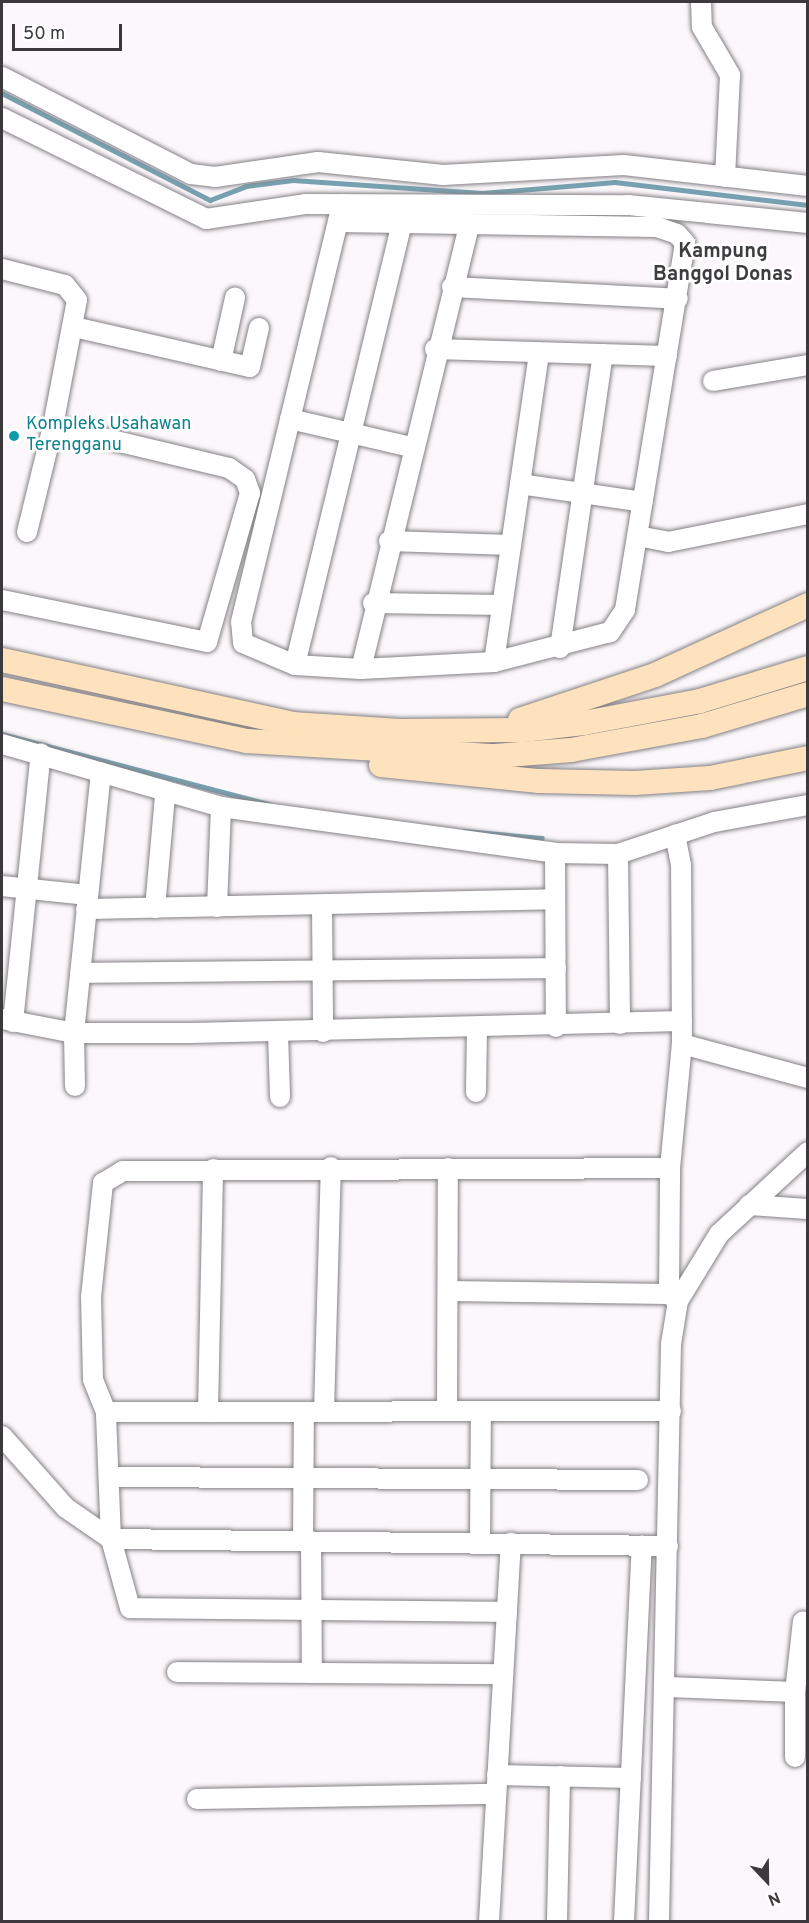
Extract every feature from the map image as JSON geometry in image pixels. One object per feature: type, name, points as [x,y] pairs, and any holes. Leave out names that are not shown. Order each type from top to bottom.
[{"type":"main road","points":[[477,732],[655,675],[807,605]]},
{"type":"main road","points":[[2,660],[292,724],[477,732],[553,728],[676,705],[807,668]]},
{"type":"main road","points":[[2,689],[247,741],[414,771],[539,781],[710,778],[807,758]]},
{"type":"main road","points":[[247,741],[419,755],[545,753],[702,726],[807,694]]},
{"type":"street","points":[[701,2],[702,27],[730,75],[724,177]]},
{"type":"street","points":[[2,77],[191,174],[215,177],[318,162],[443,175],[624,165],[807,186]]},
{"type":"street","points":[[2,118],[206,219],[279,205],[341,213],[402,224],[668,229],[685,243],[687,254],[625,610],[610,632],[560,648],[494,662],[361,669],[295,665],[251,651],[240,634],[341,213]]},
{"type":"street","points":[[341,213],[651,206],[807,223]]},
{"type":"street","points":[[295,665],[402,224]]},
{"type":"street","points":[[361,669],[373,603],[411,447],[469,227]]},
{"type":"street","points":[[2,269],[65,285],[77,300],[74,327],[53,426],[27,532]]},
{"type":"street","points":[[452,287],[678,299]]},
{"type":"street","points":[[221,361],[235,298]]},
{"type":"street","points":[[74,327],[250,367],[259,328]]},
{"type":"street","points":[[435,349],[668,356]]},
{"type":"street","points":[[494,662],[539,352]]},
{"type":"street","points":[[560,648],[603,354]]},
{"type":"street","points":[[713,381],[807,365]]},
{"type":"street","points":[[290,419],[411,447]]},
{"type":"street","points":[[2,600],[207,642],[212,638],[250,493],[245,479],[229,468],[53,426]]},
{"type":"street","points":[[520,484],[643,502]]},
{"type":"street","points":[[638,536],[668,542],[807,514]]},
{"type":"street","points":[[389,541],[511,544]]},
{"type":"street","points":[[373,603],[502,605]]},
{"type":"street","points":[[2,744],[101,772],[165,795],[221,807],[555,854],[618,854],[714,822],[807,805]]},
{"type":"street","points":[[40,753],[26,889],[7,1020],[74,1033],[278,1033],[556,1027],[682,1021]]},
{"type":"street","points":[[75,1086],[74,1033],[101,772]]},
{"type":"street","points":[[155,908],[165,795]]},
{"type":"street","points":[[217,907],[221,807]]},
{"type":"street","points":[[659,1922],[668,1687],[668,1546],[674,1298],[670,1168],[682,1044],[681,865],[675,836]]},
{"type":"street","points":[[555,854],[556,1027]]},
{"type":"street","points":[[618,854],[620,1024]]},
{"type":"street","points":[[2,886],[87,902],[155,908],[555,899]]},
{"type":"street","points":[[322,906],[323,1032]]},
{"type":"street","points":[[80,973],[556,968]]},
{"type":"street","points":[[476,1092],[477,1028]]},
{"type":"street","points":[[278,1033],[280,1097]]},
{"type":"street","points":[[682,1044],[807,1078]]},
{"type":"street","points":[[674,1298],[719,1234],[807,1152]]},
{"type":"street","points":[[507,1612],[130,1608],[111,1539],[106,1412],[93,1379],[91,1297],[103,1183],[123,1171],[331,1167],[670,1168]]},
{"type":"street","points":[[312,1673],[304,1478],[314,1412],[331,1167]]},
{"type":"street","points":[[447,1411],[448,1168]]},
{"type":"street","points":[[208,1412],[213,1170]]},
{"type":"street","points":[[749,1205],[807,1209]]},
{"type":"street","points":[[448,1291],[674,1298]]},
{"type":"street","points":[[480,1542],[481,1411]]},
{"type":"street","points":[[106,1412],[671,1411]]},
{"type":"street","points":[[2,1436],[66,1508],[111,1539],[668,1546]]},
{"type":"street","points":[[109,1477],[638,1480]]},
{"type":"street","points":[[489,1922],[511,1543]]},
{"type":"street","points":[[624,1922],[642,1545]]},
{"type":"street","points":[[795,1757],[795,1692],[803,1621]]},
{"type":"street","points":[[177,1672],[503,1674]]},
{"type":"street","points":[[668,1687],[795,1692]]},
{"type":"street","points":[[197,1800],[497,1785],[560,1776],[631,1778]]},
{"type":"street","points":[[556,1922],[560,1776]]},
{"type":"waterway","points":[[2,93],[210,200],[246,186],[293,180],[482,193],[615,182],[808,205]]},
{"type":"waterway","points":[[2,734],[269,804]]},
{"type":"waterway","points":[[464,831],[542,838]]},
{"type":"place","name":"Kompleks Usahawan Terengganu","points":[[14,436]]},
{"type":"district","name":"Kampung Banggol Donas","points":[[723,264]]}]
